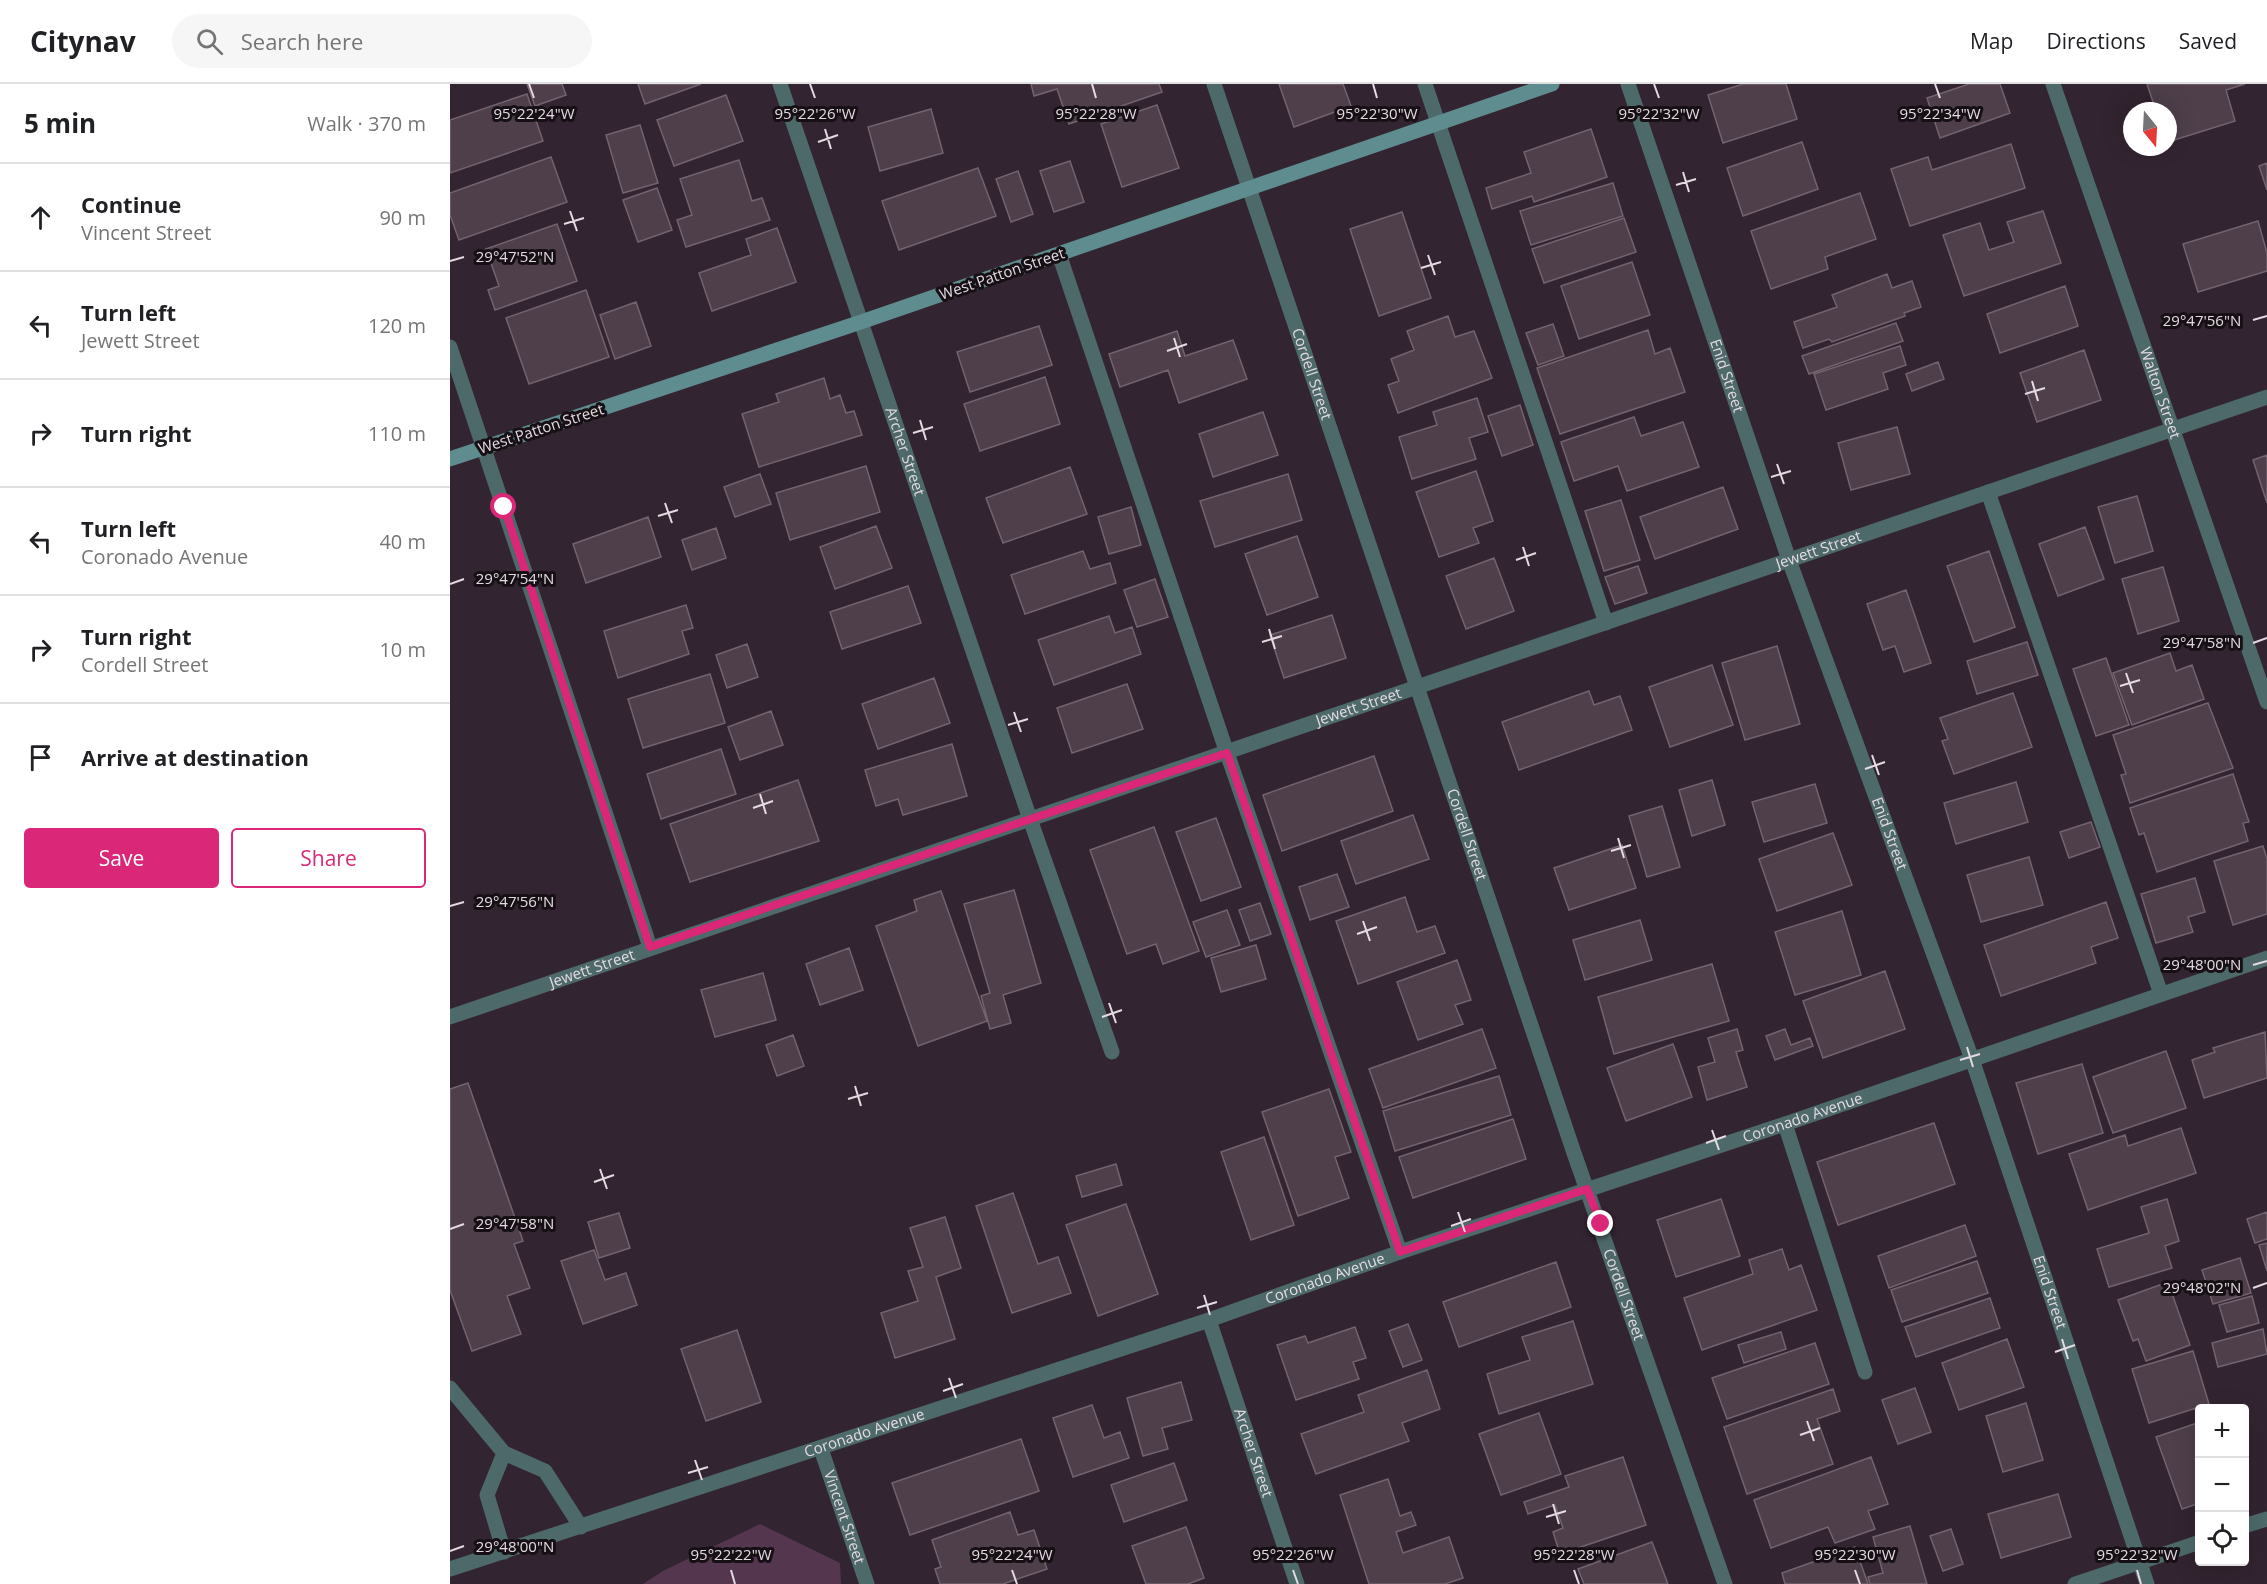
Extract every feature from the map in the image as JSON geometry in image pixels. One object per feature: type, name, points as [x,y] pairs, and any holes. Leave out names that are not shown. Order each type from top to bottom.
[{"type":"street","name":"Archer Street","points":[[780,84],[1030,819],[1112,1052]]},
{"type":"street","name":"Cordell Street","points":[[1214,84],[1587,1189],[1725,1584]]},
{"type":"street","points":[[1425,84],[1606,623]]},
{"type":"street","name":"West Patton Street","points":[[450,459],[861,322],[1552,84]]},
{"type":"street","name":"Enid Street","points":[[1628,84],[1789,560],[1972,1059],[2147,1584]]},
{"type":"street","name":"Walton Street","points":[[2054,84],[2267,702]]},
{"type":"street","points":[[1059,254],[1227,753],[1400,1252]]},
{"type":"street","points":[[450,347],[650,947]]},
{"type":"street","name":"Jewett Street","points":[[450,1017],[2267,398]]},
{"type":"street","points":[[1988,492],[2161,994]]},
{"type":"street","name":"Coronado Avenue","points":[[450,1569],[1209,1320],[1400,1252],[1785,1124],[2267,958]]},
{"type":"street","points":[[1785,1124],[1865,1372]]},
{"type":"street","name":"Archer Street","points":[[1209,1320],[1297,1584]]},
{"type":"street","points":[[450,1388],[504,1453],[545,1471],[581,1527]]},
{"type":"street","name":"Vincent Street","points":[[821,1449],[867,1584]]},
{"type":"street","points":[[504,1453],[487,1495],[504,1552]]},
{"type":"street","points":[[2249,1524],[2267,1519]]},
{"type":"street","points":[[2075,1584],[2195,1543]]},
{"type":"shaded area","points":[[760,1524],[840,1563],[841,1584],[643,1584],[663,1571]]},
{"type":"building","points":[[527,84],[562,84],[566,95],[535,106]]},
{"type":"building","points":[[638,84],[701,84],[645,104]]},
{"type":"building","points":[[1031,84],[1159,84],[1162,92],[1069,124],[1057,89],[1034,96]]},
{"type":"building","points":[[1279,84],[1343,84],[1351,106],[1294,127]]},
{"type":"building","points":[[1743,84],[1786,84],[1797,119],[1723,143],[1708,95]]},
{"type":"building","points":[[1969,84],[2000,84],[2010,113],[1940,138],[1927,98]]},
{"type":"building","points":[[2147,84],[2245,84],[2226,90],[2235,121],[2177,139],[2177,102],[2153,102]]},
{"type":"building","points":[[527,94],[543,141],[450,173],[450,120]]},
{"type":"building","points":[[726,95],[743,141],[674,166],[657,120]]},
{"type":"building","points":[[1157,105],[1179,168],[1122,187],[1101,124]]},
{"type":"building","points":[[931,109],[943,153],[880,171],[868,127]]},
{"type":"building","points":[[640,125],[658,183],[623,193],[606,135]]},
{"type":"building","points":[[1591,129],[1607,177],[1534,202],[1532,196],[1492,209],[1486,188],[1531,173],[1524,152]]},
{"type":"building","points":[[1802,142],[1818,189],[1743,216],[1727,168]]},
{"type":"building","points":[[2011,144],[2025,188],[1910,226],[1891,169],[1928,157],[1932,170]]},
{"type":"building","points":[[551,157],[567,202],[459,240],[450,215],[450,193]]},
{"type":"building","points":[[739,160],[752,201],[762,198],[770,220],[686,247],[677,220],[692,215],[680,179]]},
{"type":"building","points":[[1070,161],[1084,202],[1054,212],[1040,171]]},
{"type":"building","points":[[2267,163],[2267,190],[2259,166]]},
{"type":"building","points":[[978,168],[996,216],[899,250],[882,201]]},
{"type":"building","points":[[1018,171],[1033,214],[1011,222],[996,179]]},
{"type":"building","points":[[1613,183],[1623,216],[1531,245],[1520,211]]},
{"type":"building","points":[[657,188],[672,230],[638,242],[623,200]]},
{"type":"building","points":[[1860,193],[1876,239],[1825,257],[1828,269],[1771,289],[1751,231]]},
{"type":"building","points":[[2043,211],[2061,263],[1964,296],[1943,235],[1980,223],[1989,250],[2014,242],[2007,222]]},
{"type":"building","points":[[1402,212],[1431,298],[1379,316],[1350,229]]},
{"type":"building","points":[[1624,218],[1636,252],[1544,283],[1532,249]]},
{"type":"building","points":[[2258,221],[2267,253],[2267,271],[2198,292],[2183,244]]},
{"type":"building","points":[[557,224],[577,281],[495,310],[488,290],[499,286],[486,249]]},
{"type":"building","points":[[777,228],[796,282],[712,311],[699,273],[751,255],[746,239]]},
{"type":"building","points":[[1632,262],[1650,315],[1579,339],[1561,286]]},
{"type":"building","points":[[1887,274],[1892,288],[1912,281],[1921,307],[1904,313],[1905,316],[1832,342],[1829,339],[1803,348],[1794,322],[1837,307],[1832,295]]},
{"type":"building","points":[[2065,286],[2078,326],[2000,353],[1987,314]]},
{"type":"building","points":[[586,290],[609,357],[529,384],[506,318]]},
{"type":"building","points":[[636,302],[651,346],[615,359],[600,315]]},
{"type":"building","points":[[1448,316],[1455,337],[1474,331],[1492,378],[1398,413],[1388,385],[1399,381],[1391,359],[1414,350],[1407,331]]},
{"type":"building","points":[[1896,323],[1903,341],[1809,374],[1802,356]]},
{"type":"building","points":[[1553,324],[1564,356],[1538,365],[1526,333]]},
{"type":"building","points":[[1039,326],[1052,365],[970,392],[957,352]]},
{"type":"building","points":[[1648,330],[1655,354],[1670,348],[1685,392],[1560,434],[1537,368]]},
{"type":"building","points":[[1177,331],[1185,356],[1233,340],[1247,379],[1179,403],[1168,370],[1120,387],[1109,354]]},
{"type":"building","points":[[1900,346],[1906,365],[1883,373],[1888,389],[1826,410],[1814,374]]},
{"type":"building","points":[[2084,350],[2101,400],[2037,422],[2020,373]]},
{"type":"building","points":[[1938,362],[1944,379],[1912,391],[1906,374]]},
{"type":"building","points":[[1045,377],[1060,424],[980,451],[964,404]]},
{"type":"building","points":[[824,378],[830,399],[840,395],[846,413],[854,411],[862,435],[759,467],[742,414],[779,402],[776,394]]},
{"type":"building","points":[[1477,398],[1488,432],[1469,438],[1476,459],[1412,479],[1399,437],[1437,425],[1433,412]]},
{"type":"building","points":[[1520,405],[1533,445],[1502,456],[1488,416]]},
{"type":"building","points":[[1263,412],[1278,455],[1213,477],[1199,434]]},
{"type":"building","points":[[1634,417],[1641,436],[1683,422],[1699,467],[1627,491],[1618,466],[1574,481],[1561,442]]},
{"type":"building","points":[[1897,427],[1910,474],[1851,490],[1838,443]]},
{"type":"building","points":[[2267,455],[2267,503],[2253,460]]},
{"type":"building","points":[[866,466],[880,512],[790,540],[776,493]]},
{"type":"building","points":[[1070,467],[1087,514],[1003,543],[986,498]]},
{"type":"building","points":[[1476,471],[1493,521],[1473,528],[1479,543],[1439,557],[1416,492]]},
{"type":"building","points":[[760,474],[771,504],[735,517],[724,487]]},
{"type":"building","points":[[1288,474],[1302,520],[1215,547],[1200,501]]},
{"type":"building","points":[[1723,487],[1738,529],[1655,559],[1640,517]]},
{"type":"building","points":[[2137,496],[2153,551],[2115,563],[2098,507]]},
{"type":"building","points":[[1621,500],[1640,560],[1604,571],[1585,511]]},
{"type":"building","points":[[1131,507],[1141,545],[1109,554],[1098,517]]},
{"type":"building","points":[[648,517],[661,557],[586,583],[573,544]]},
{"type":"building","points":[[876,526],[892,568],[835,589],[820,547]]},
{"type":"building","points":[[2085,527],[2104,579],[2058,596],[2039,544]]},
{"type":"building","points":[[716,528],[726,558],[692,570],[682,540]]},
{"type":"building","points":[[1297,536],[1318,597],[1267,615],[1245,554]]},
{"type":"building","points":[[1083,551],[1090,569],[1110,563],[1116,583],[1025,614],[1011,575]]},
{"type":"building","points":[[1989,551],[2015,627],[1974,642],[1947,566]]},
{"type":"building","points":[[1494,558],[1514,611],[1466,629],[1446,576]]},
{"type":"building","points":[[1638,566],[1647,593],[1615,604],[1605,577]]},
{"type":"building","points":[[2163,567],[2179,621],[2138,634],[2122,579]]},
{"type":"building","points":[[1155,579],[1168,617],[1137,627],[1124,590]]},
{"type":"building","points":[[908,586],[921,623],[842,649],[830,612]]},
{"type":"building","points":[[1906,590],[1931,663],[1904,672],[1895,646],[1883,650],[1867,604]]},
{"type":"building","points":[[686,605],[693,628],[682,631],[689,654],[618,678],[604,631]]},
{"type":"building","points":[[1332,615],[1346,658],[1284,678],[1270,635]]},
{"type":"building","points":[[1109,616],[1115,633],[1132,627],[1141,654],[1054,685],[1038,640]]},
{"type":"building","points":[[2027,642],[2038,675],[1977,694],[1967,661]]},
{"type":"building","points":[[747,644],[758,677],[727,688],[716,655]]},
{"type":"building","points":[[1777,646],[1800,724],[1745,740],[1722,663]]},
{"type":"building","points":[[2170,653],[2176,671],[2192,665],[2204,699],[2132,725],[2113,673]]},
{"type":"building","points":[[2106,658],[2129,725],[2096,736],[2073,669]]},
{"type":"building","points":[[1712,665],[1733,725],[1670,747],[1649,687]]},
{"type":"building","points":[[710,674],[725,723],[643,748],[628,699]]},
{"type":"building","points":[[934,678],[950,723],[878,749],[862,704]]},
{"type":"building","points":[[1127,684],[1143,729],[1072,753],[1057,708]]},
{"type":"building","points":[[1589,691],[1594,705],[1620,696],[1632,730],[1519,770],[1502,722]]},
{"type":"building","points":[[2013,693],[2032,747],[1954,774],[1942,741],[1948,739],[1940,718]]},
{"type":"building","points":[[2208,703],[2233,768],[2130,803],[2121,775],[2126,774],[2113,735]]},
{"type":"building","points":[[771,711],[783,745],[740,760],[728,727]]},
{"type":"building","points":[[952,744],[967,796],[903,815],[898,799],[876,806],[865,770]]},
{"type":"building","points":[[721,749],[736,794],[661,819],[647,774]]},
{"type":"building","points":[[1374,756],[1393,811],[1282,851],[1263,795]]},
{"type":"building","points":[[2233,774],[2249,822],[2243,823],[2248,841],[2157,872],[2144,833],[2139,835],[2130,808]]},
{"type":"building","points":[[798,780],[819,841],[690,882],[670,824]]},
{"type":"building","points":[[1712,780],[1725,825],[1692,836],[1679,790]]},
{"type":"building","points":[[2016,782],[2028,822],[1956,844],[1944,803]]},
{"type":"building","points":[[1815,784],[1827,823],[1764,842],[1752,802]]},
{"type":"building","points":[[1662,806],[1680,867],[1647,877],[1629,816]]},
{"type":"building","points":[[1413,815],[1429,859],[1356,884],[1341,841]]},
{"type":"building","points":[[1216,818],[1241,887],[1201,901],[1176,832]]},
{"type":"building","points":[[2091,822],[2100,847],[2069,858],[2060,832]]},
{"type":"building","points":[[1154,827],[1199,951],[1163,964],[1156,944],[1127,954],[1090,850]]},
{"type":"building","points":[[1833,833],[1852,885],[1777,911],[1759,859]]},
{"type":"building","points":[[1622,845],[1636,888],[1569,910],[1554,868]]},
{"type":"building","points":[[2263,846],[2267,859],[2267,914],[2233,925],[2214,861]]},
{"type":"building","points":[[2029,857],[2043,905],[1981,922],[1967,875]]},
{"type":"building","points":[[1337,874],[1349,907],[1310,920],[1299,887]]},
{"type":"building","points":[[2195,878],[2205,912],[2188,917],[2193,932],[2156,943],[2141,894]]},
{"type":"building","points":[[1014,890],[1041,983],[1003,995],[1011,1023],[990,1029],[981,996],[990,993],[964,904]]},
{"type":"building","points":[[941,891],[987,1021],[918,1046],[876,926],[917,911],[914,900]]},
{"type":"building","points":[[1405,897],[1417,932],[1435,926],[1445,953],[1358,984],[1336,921]]},
{"type":"building","points":[[2106,902],[2118,938],[2091,947],[2096,963],[2001,996],[1984,945]]},
{"type":"building","points":[[1260,903],[1271,934],[1250,941],[1239,910]]},
{"type":"building","points":[[1227,910],[1240,945],[1206,957],[1193,922]]},
{"type":"building","points":[[1842,911],[1861,975],[1795,995],[1775,932]]},
{"type":"building","points":[[1640,920],[1652,960],[1585,980],[1573,940]]},
{"type":"building","points":[[1256,945],[1266,979],[1221,992],[1211,958]]},
{"type":"building","points":[[849,948],[863,990],[820,1005],[806,964]]},
{"type":"building","points":[[1457,960],[1471,1000],[1455,1005],[1463,1024],[1418,1040],[1397,982]]},
{"type":"building","points":[[1712,964],[1729,1021],[1614,1054],[1598,997]]},
{"type":"building","points":[[1885,971],[1905,1029],[1823,1058],[1803,1001]]},
{"type":"building","points":[[763,973],[776,1020],[715,1037],[701,990]]},
{"type":"building","points":[[1482,1029],[1496,1068],[1383,1108],[1369,1069]]},
{"type":"building","points":[[1737,1029],[1743,1050],[1736,1052],[1747,1087],[1707,1100],[1698,1067],[1715,1062],[1708,1038]]},
{"type":"building","points":[[1785,1029],[1791,1045],[1810,1038],[1813,1046],[1775,1060],[1766,1036]]},
{"type":"building","points":[[2265,1032],[2267,1078],[2204,1098],[2192,1060],[2215,1052],[2213,1048]]},
{"type":"building","points":[[793,1035],[804,1066],[777,1076],[766,1045]]},
{"type":"building","points":[[1673,1044],[1692,1097],[1626,1121],[1607,1068]]},
{"type":"building","points":[[2166,1051],[2186,1108],[2113,1133],[2093,1077]]},
{"type":"building","points":[[2082,1064],[2103,1133],[2038,1154],[2016,1083]]},
{"type":"building","points":[[1499,1076],[1511,1115],[1395,1151],[1383,1111]]},
{"type":"building","points":[[468,1083],[523,1241],[514,1244],[530,1288],[507,1296],[521,1334],[472,1351],[450,1290],[450,1089]]},
{"type":"building","points":[[1329,1089],[1351,1152],[1335,1157],[1349,1198],[1298,1216],[1262,1112]]},
{"type":"building","points":[[1513,1119],[1526,1159],[1413,1198],[1399,1157]]},
{"type":"building","points":[[1934,1123],[1955,1184],[1838,1225],[1817,1162]]},
{"type":"building","points":[[2181,1128],[2196,1173],[2088,1210],[2069,1154],[2125,1135],[2128,1146]]},
{"type":"building","points":[[1264,1137],[1294,1225],[1251,1240],[1221,1152]]},
{"type":"building","points":[[1116,1164],[1122,1185],[1082,1197],[1076,1176]]},
{"type":"building","points":[[1013,1193],[1038,1264],[1058,1257],[1071,1293],[1012,1313],[976,1206]]},
{"type":"building","points":[[1721,1199],[1740,1256],[1676,1277],[1657,1220]]},
{"type":"building","points":[[2167,1199],[2179,1241],[2165,1246],[2172,1268],[2109,1287],[2097,1249],[2149,1233],[2141,1207]]},
{"type":"building","points":[[1126,1204],[1158,1294],[1098,1316],[1066,1225]]},
{"type":"building","points":[[2267,1212],[2267,1239],[2255,1243],[2247,1219]]},
{"type":"building","points":[[619,1213],[630,1248],[599,1258],[588,1222]]},
{"type":"building","points":[[945,1217],[961,1268],[936,1277],[955,1339],[895,1358],[881,1313],[918,1301],[908,1271],[923,1267],[910,1228]]},
{"type":"building","points":[[1965,1225],[1976,1256],[1889,1288],[1878,1256]]},
{"type":"building","points":[[2267,1243],[2267,1271],[2259,1245]]},
{"type":"building","points":[[1782,1249],[1789,1270],[1801,1265],[1817,1310],[1702,1350],[1684,1298],[1753,1274],[1749,1260]]},
{"type":"building","points":[[594,1250],[605,1280],[626,1273],[637,1305],[583,1324],[561,1261]]},
{"type":"building","points":[[2240,1258],[2251,1293],[2213,1304],[2202,1270]]},
{"type":"building","points":[[1977,1261],[1988,1293],[1902,1322],[1891,1290]]},
{"type":"building","points":[[1556,1262],[1571,1307],[1459,1347],[1443,1302]]},
{"type":"building","points":[[2168,1282],[2190,1345],[2146,1361],[2138,1339],[2133,1341],[2118,1300]]},
{"type":"building","points":[[2252,1296],[2259,1323],[2227,1332],[2219,1305]]},
{"type":"building","points":[[1990,1298],[2000,1328],[1916,1357],[1905,1327]]},
{"type":"building","points":[[1573,1321],[1593,1384],[1499,1414],[1487,1374],[1530,1360],[1522,1337]]},
{"type":"building","points":[[1408,1324],[1422,1360],[1403,1367],[1389,1331]]},
{"type":"building","points":[[1355,1327],[1366,1358],[1353,1362],[1359,1379],[1296,1400],[1277,1345],[1305,1336],[1308,1343]]},
{"type":"building","points":[[2263,1329],[2267,1354],[2218,1367],[2212,1343]]},
{"type":"building","points":[[737,1330],[761,1402],[706,1421],[681,1349]]},
{"type":"building","points":[[1781,1332],[1786,1349],[1744,1363],[1738,1345]]},
{"type":"building","points":[[2007,1339],[2024,1387],[1959,1410],[1942,1363]]},
{"type":"building","points":[[1815,1343],[1829,1384],[1727,1419],[1712,1378]]},
{"type":"building","points":[[2193,1351],[2209,1404],[2195,1404],[2195,1408],[2149,1423],[2132,1369]]},
{"type":"building","points":[[1427,1370],[1440,1409],[1402,1423],[1409,1441],[1316,1474],[1301,1434],[1364,1412],[1358,1395]]},
{"type":"building","points":[[1181,1382],[1192,1420],[1162,1428],[1168,1449],[1143,1456],[1127,1398]]},
{"type":"building","points":[[1915,1388],[1931,1432],[1898,1444],[1882,1400]]},
{"type":"building","points":[[1833,1389],[1840,1411],[1817,1419],[1833,1464],[1747,1494],[1724,1427]]},
{"type":"building","points":[[2026,1403],[2043,1460],[2003,1472],[1986,1416]]},
{"type":"building","points":[[1092,1405],[1104,1438],[1120,1432],[1129,1458],[1073,1477],[1053,1418]]},
{"type":"building","points":[[1539,1413],[1561,1474],[1501,1495],[1479,1434]]},
{"type":"building","points":[[2195,1424],[2195,1505],[2182,1509],[2156,1437]]},
{"type":"building","points":[[1021,1439],[1039,1491],[910,1535],[892,1483]]},
{"type":"building","points":[[1623,1457],[1646,1525],[1560,1554],[1553,1532],[1563,1528],[1555,1505],[1528,1514],[1524,1502],[1569,1487],[1565,1476]]},
{"type":"building","points":[[1871,1457],[1888,1504],[1868,1511],[1875,1529],[1835,1543],[1828,1527],[1771,1548],[1754,1500]]},
{"type":"building","points":[[1174,1463],[1187,1500],[1124,1522],[1111,1485]]},
{"type":"building","points":[[1388,1479],[1400,1516],[1411,1512],[1416,1525],[1396,1532],[1403,1553],[1449,1537],[1463,1578],[1445,1584],[1369,1584],[1340,1495]]},
{"type":"building","points":[[2058,1494],[2071,1537],[2001,1558],[1988,1514]]},
{"type":"building","points":[[1010,1512],[1018,1535],[1034,1530],[1047,1569],[1003,1584],[940,1584],[935,1569],[941,1567],[932,1540]]},
{"type":"building","points":[[1910,1526],[1927,1584],[1870,1584],[1868,1577],[1883,1573],[1873,1537]]},
{"type":"building","points":[[1186,1527],[1204,1578],[1188,1584],[1146,1584],[1132,1546]]},
{"type":"building","points":[[1951,1529],[1963,1564],[1943,1571],[1930,1536]]},
{"type":"building","points":[[1652,1542],[1668,1584],[1584,1584],[1578,1569]]},
{"type":"building","points":[[1855,1547],[1868,1584],[1785,1584],[1782,1573]]},
{"type":"route","points":[[504,507],[650,947],[1227,753],[1400,1252],[1587,1189],[1601,1224]]}]
